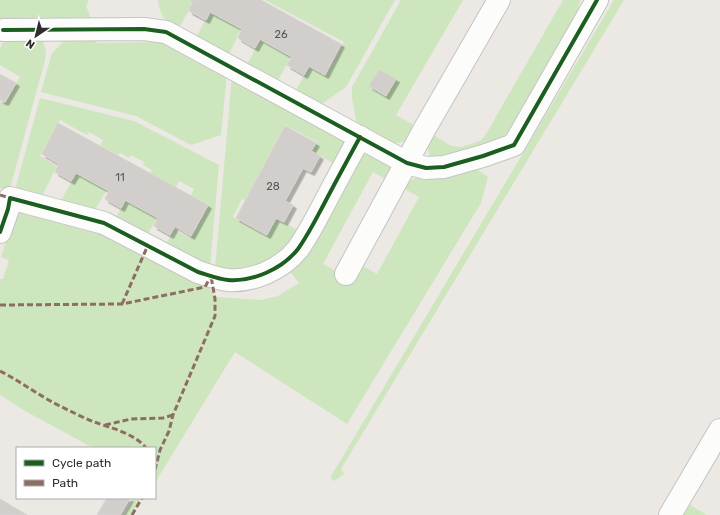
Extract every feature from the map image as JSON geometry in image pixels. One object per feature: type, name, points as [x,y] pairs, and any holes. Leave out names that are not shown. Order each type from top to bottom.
[{"type":"street","points":[[346,274],[424,130],[499,0]]},
{"type":"street","points":[[3,30],[144,29],[166,32],[407,162],[426,168],[444,167],[483,156],[514,144],[597,0]]},
{"type":"street","points":[[0,232],[5,197],[104,223],[198,272],[227,280],[245,279],[260,275],[282,264],[297,249],[309,231],[360,137]]},
{"type":"street","points":[[670,515],[720,430]]},
{"type":"green space","points":[[0,0],[89,0],[86,6],[93,23],[0,25]]},
{"type":"green space","points":[[158,0],[188,0],[193,3],[179,28],[170,24],[164,18],[160,10]]},
{"type":"green space","points":[[265,0],[395,0],[346,87],[320,105],[295,92],[309,67],[325,76],[344,42]]},
{"type":"green space","points":[[401,0],[463,0],[396,115],[414,125],[404,141],[395,144],[357,125],[352,98],[352,87]]},
{"type":"green space","points":[[563,0],[580,0],[577,13],[509,130],[502,139],[450,157],[431,157],[428,151],[428,146],[432,134],[451,146],[461,147],[480,141],[486,134]]},
{"type":"green space","points":[[614,0],[624,0],[341,469],[344,474],[334,481],[330,478]]},
{"type":"green space","points":[[210,12],[241,29],[228,56],[195,39]]},
{"type":"green space","points":[[66,39],[96,39],[96,43],[163,42],[227,73],[221,135],[191,145],[136,116],[41,92],[52,53]]},
{"type":"green space","points":[[4,40],[42,40],[46,51],[45,60],[11,185],[4,189],[0,188],[0,101],[5,104],[20,77],[0,65],[0,48]]},
{"type":"green space","points":[[260,40],[291,57],[277,82],[246,66]]},
{"type":"green space","points":[[232,76],[343,139],[345,143],[336,165],[312,151],[317,142],[285,125],[245,200],[242,199],[233,217],[266,236],[276,219],[298,230],[282,254],[245,270],[215,269]]},
{"type":"green space","points":[[40,98],[134,121],[219,165],[210,268],[166,244],[174,229],[190,238],[209,205],[191,195],[194,189],[179,181],[176,187],[150,173],[152,170],[143,165],[144,162],[131,155],[129,158],[120,153],[118,155],[100,145],[103,140],[89,132],[87,135],[60,120],[40,156],[57,166],[43,194],[41,196],[19,193],[16,186]]},
{"type":"green space","points":[[370,153],[390,164],[391,172],[387,180],[373,172],[323,264],[354,281],[363,266],[377,274],[419,197],[405,189],[410,181],[415,178],[435,177],[474,167],[488,177],[481,203],[347,424],[235,352],[156,481],[156,447],[91,447],[27,412],[0,395],[0,279],[3,279],[9,260],[1,257],[15,213],[21,211],[101,230],[204,282],[217,297],[261,300],[278,296],[299,283],[289,270],[361,156]]},
{"type":"green space","points":[[76,173],[107,190],[94,211],[61,201]]},
{"type":"green space","points":[[126,201],[157,218],[149,232],[145,235],[116,217]]},
{"type":"green space","points":[[133,499],[140,499],[131,515],[124,515]]},
{"type":"green space","points":[[690,505],[707,515],[684,515]]},
{"type":"building","points":[[189,0],[261,0],[341,44],[325,75],[309,66],[304,75],[287,65],[292,57],[260,39],[255,48],[238,38],[242,29],[210,12],[206,20],[189,11],[193,2]]},
{"type":"building","points":[[379,70],[396,79],[386,96],[369,86]]},
{"type":"building","points":[[0,74],[16,83],[5,102],[0,100]]},
{"type":"building","points":[[58,123],[208,205],[191,236],[175,226],[170,235],[154,226],[158,218],[125,200],[121,208],[105,199],[109,191],[76,173],[71,181],[55,172],[59,164],[42,154]]},
{"type":"building","points":[[285,126],[316,143],[311,151],[320,156],[311,172],[303,168],[285,201],[293,205],[284,222],[276,218],[267,235],[236,218]]},
{"type":"building","points":[[0,499],[27,515],[0,515]]},
{"type":"building","points":[[106,499],[129,499],[120,515],[97,515]]},
{"type":"marked path","points":[[0,195],[10,198]]},
{"type":"marked path","points":[[122,304],[148,245]]},
{"type":"marked path","points":[[0,305],[122,304],[205,287],[211,276]]},
{"type":"marked path","points":[[156,466],[160,450],[169,431],[173,415],[215,316],[215,299],[211,276]]},
{"type":"marked path","points":[[0,371],[67,409],[94,422],[135,438],[145,447]]},
{"type":"marked path","points":[[105,425],[131,419],[163,418],[173,415]]},
{"type":"marked path","points":[[132,515],[141,499]]},
{"type":"cycle path","points":[[3,30],[144,29],[166,32],[407,163],[426,168],[444,167],[514,145],[597,0]]},
{"type":"cycle path","points":[[0,232],[10,198],[104,223],[198,272],[209,276],[228,280],[247,279],[266,273],[284,263],[298,249],[312,227],[360,137]]}]
